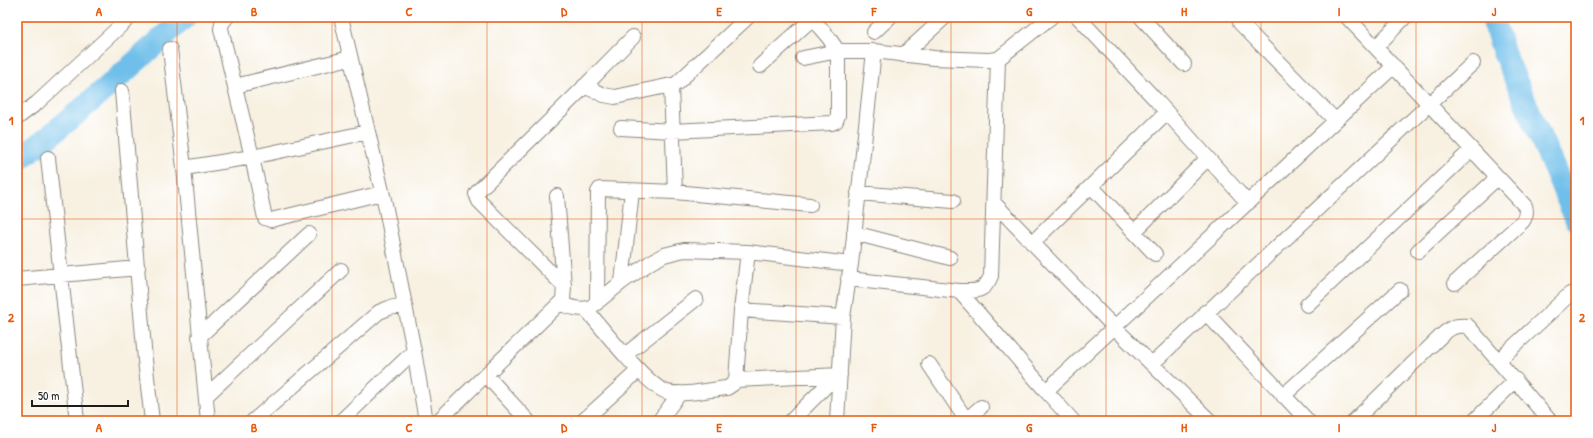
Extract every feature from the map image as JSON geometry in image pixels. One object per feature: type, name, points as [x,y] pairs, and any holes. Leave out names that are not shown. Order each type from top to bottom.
[{"type":"street","points":[[17,118],[43,98],[130,17]]},
{"type":"street","points":[[227,17],[222,22],[221,29],[252,156],[264,214],[268,220],[382,193]]},
{"type":"street","points":[[341,17],[382,193],[414,351],[426,421]]},
{"type":"street","points":[[584,86],[604,95],[615,97],[671,86],[681,81],[748,17]]},
{"type":"street","points":[[874,32],[890,17]]},
{"type":"street","points":[[903,55],[945,17]]},
{"type":"street","points":[[803,58],[838,51],[874,51],[934,58],[998,59],[1050,17]]},
{"type":"street","points":[[1078,17],[1167,112],[1248,203]]},
{"type":"street","points":[[1141,17],[1184,64]]},
{"type":"street","points":[[1347,17],[1525,206],[1527,211],[1523,221],[1455,283]]},
{"type":"street","points":[[1376,47],[1405,17]]},
{"type":"street","points":[[621,128],[672,130],[817,124],[832,123],[836,121],[838,115],[838,51],[812,18],[760,66]]},
{"type":"street","points":[[1240,23],[1335,120]]},
{"type":"street","points":[[564,286],[479,201],[476,194],[633,36]]},
{"type":"street","points":[[170,49],[184,168],[208,421]]},
{"type":"street","points":[[837,421],[843,317],[851,264],[874,51]]},
{"type":"street","points":[[235,86],[350,58]]},
{"type":"street","points":[[848,279],[977,291],[988,283],[991,276],[998,59]]},
{"type":"street","points":[[1152,364],[1473,63]]},
{"type":"street","points":[[1046,391],[1394,66]]},
{"type":"street","points":[[671,86],[675,192]]},
{"type":"street","points":[[122,91],[145,360],[152,421]]},
{"type":"street","points":[[1032,243],[1167,112]]},
{"type":"street","points":[[184,168],[252,156],[368,132]]},
{"type":"street","points":[[1307,305],[1471,150]]},
{"type":"street","points":[[48,158],[78,421]]},
{"type":"street","points":[[1134,232],[1207,158]]},
{"type":"street","points":[[1418,251],[1497,178]]},
{"type":"street","points":[[1091,186],[1155,254]]},
{"type":"street","points":[[748,252],[741,310],[736,380],[727,388],[680,393],[666,392],[656,386],[625,355],[592,306],[598,192],[602,189],[675,192],[810,205]]},
{"type":"street","points":[[622,282],[632,191]]},
{"type":"street","points":[[858,193],[954,201]]},
{"type":"street","points":[[438,421],[560,304],[564,297],[557,196]]},
{"type":"street","points":[[994,203],[1115,328],[1210,421]]},
{"type":"street","points":[[854,233],[950,258]]},
{"type":"street","points":[[199,337],[309,234]]},
{"type":"street","points":[[560,304],[578,309],[592,306],[622,282],[651,262],[673,252],[695,250],[748,252],[851,264]]},
{"type":"street","points":[[17,279],[138,268]]},
{"type":"street","points":[[206,396],[341,270]]},
{"type":"street","points":[[960,290],[1073,421]]},
{"type":"street","points":[[1283,396],[1400,290]]},
{"type":"street","points":[[1498,360],[1570,294]]},
{"type":"street","points":[[625,355],[696,299]]},
{"type":"street","points":[[253,421],[379,312],[384,309],[405,305]]},
{"type":"street","points":[[741,310],[843,317]]},
{"type":"street","points":[[1206,312],[1308,421]]},
{"type":"street","points":[[1354,421],[1451,327],[1456,325],[1468,326],[1550,421]]},
{"type":"street","points":[[341,421],[414,351]]},
{"type":"street","points":[[929,364],[966,421],[982,407]]},
{"type":"street","points":[[583,421],[639,370]]},
{"type":"street","points":[[486,375],[528,421]]},
{"type":"street","points":[[736,380],[839,375]]},
{"type":"street","points":[[791,421],[839,375]]},
{"type":"street","points":[[1474,421],[1516,380]]},
{"type":"street","points":[[659,421],[680,393]]},
{"type":"waterway","points":[[17,161],[82,109],[185,17]]},
{"type":"waterway","points":[[1492,17],[1504,53],[1576,219]]}]
